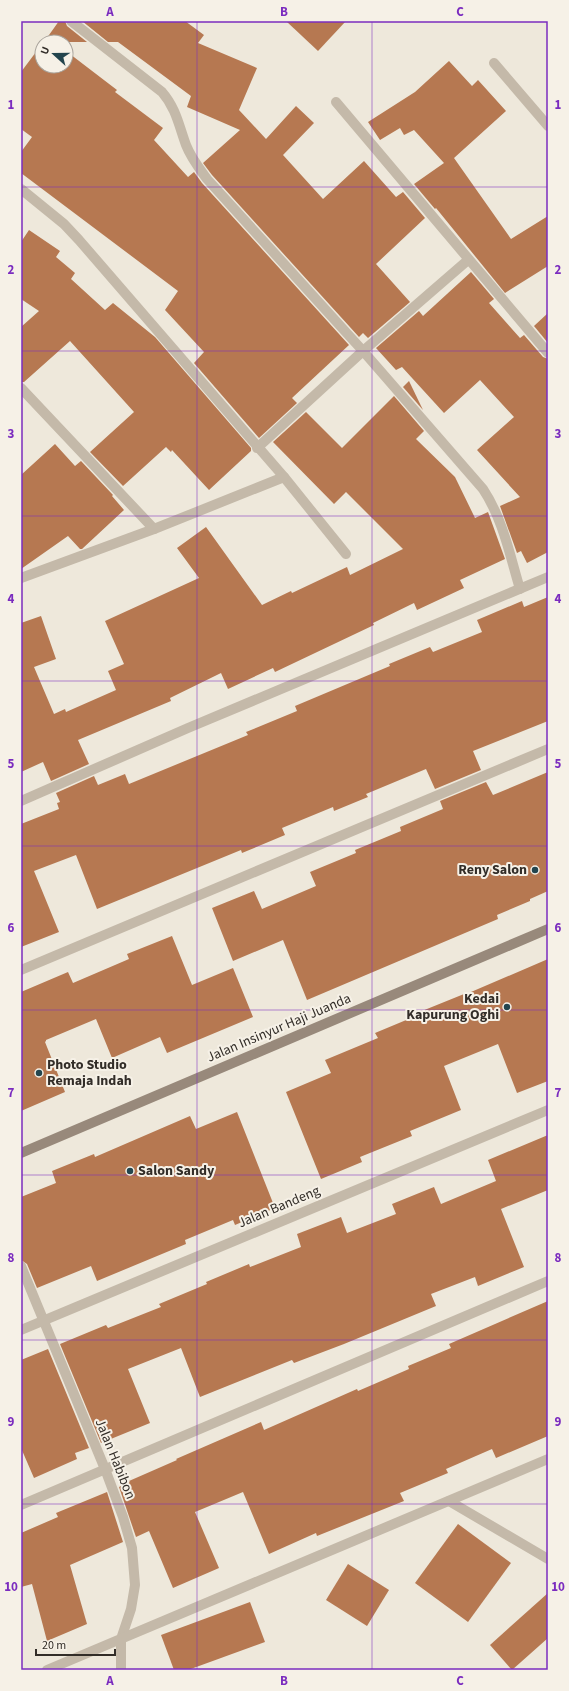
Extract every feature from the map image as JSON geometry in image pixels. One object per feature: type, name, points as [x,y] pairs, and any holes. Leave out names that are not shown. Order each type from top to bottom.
[{"type":"street","points":[[70,21],[162,92],[171,101],[194,162],[207,179],[363,351],[487,496],[498,519],[520,589]]},
{"type":"street","points":[[494,63],[548,126]]},
{"type":"street","points":[[336,102],[548,354]]},
{"type":"street","points":[[21,189],[64,224],[257,448],[284,477],[346,554]]},
{"type":"street","points":[[257,448],[363,351],[468,260]]},
{"type":"street","points":[[21,388],[154,529]]},
{"type":"street","points":[[21,578],[154,529],[284,477]]},
{"type":"street","points":[[21,801],[188,728],[548,578]]},
{"type":"street","points":[[21,970],[548,748]]},
{"type":"street","name":"Jalan Insinyur Haji Juanda","points":[[21,1153],[548,929]]},
{"type":"street","name":"Jalan Bandeng","points":[[21,1330],[548,1110]]},
{"type":"street","name":"Jalan Habibon","points":[[21,1266],[105,1469],[123,1517],[132,1548],[136,1585],[132,1609],[121,1638],[121,1670]]},
{"type":"street","points":[[21,1505],[548,1281]]},
{"type":"street","points":[[47,1670],[548,1459]]},
{"type":"street","points":[[449,1501],[548,1559]]},
{"type":"building","points":[[59,21],[65,21],[67,26],[87,42],[74,42],[74,34],[50,34]]},
{"type":"building","points":[[82,21],[185,21],[204,35],[198,43],[257,68],[239,110],[266,139],[296,106],[314,123],[283,155],[323,199],[364,161],[396,197],[403,192],[425,218],[376,264],[410,302],[368,338],[363,333],[359,337],[212,175],[203,163],[240,130],[187,107],[191,96],[118,42],[108,42]]},
{"type":"building","points":[[286,21],[346,21],[318,51]]},
{"type":"building","points":[[34,55],[34,74],[74,74],[74,57],[117,90],[115,92],[163,128],[154,140],[188,177],[194,172],[202,183],[349,345],[292,398],[297,403],[259,438],[194,363],[204,352],[165,310],[178,291],[21,173],[21,152],[32,137],[21,129],[21,72]]},
{"type":"building","points":[[449,61],[472,86],[478,80],[506,111],[454,158],[511,239],[548,216],[548,266],[505,293],[436,208],[435,209],[414,184],[444,163],[414,130],[404,135],[400,128],[380,140],[368,122],[415,92]]},
{"type":"building","points":[[29,230],[60,251],[56,257],[75,273],[71,279],[105,310],[113,303],[155,337],[251,448],[251,451],[209,490],[172,450],[171,452],[166,447],[123,486],[90,452],[134,412],[70,341],[24,382],[21,382],[21,327],[39,311],[21,299],[21,242]]},
{"type":"building","points":[[471,272],[494,299],[489,303],[520,338],[524,335],[543,357],[548,359],[548,552],[527,563],[521,551],[517,553],[500,506],[520,497],[477,450],[514,417],[480,380],[444,413],[402,367],[396,370],[376,348],[419,311],[423,316]]},
{"type":"building","points":[[548,313],[548,343],[534,326]]},
{"type":"building","points":[[409,381],[423,410],[403,387]]},
{"type":"building","points":[[394,396],[424,431],[416,439],[455,477],[475,518],[488,512],[505,559],[460,580],[464,588],[417,610],[414,603],[373,623],[374,625],[275,672],[273,668],[228,689],[221,673],[170,698],[171,701],[78,740],[89,764],[51,781],[43,762],[21,772],[21,623],[41,616],[56,659],[34,667],[54,714],[65,709],[66,712],[116,690],[108,671],[124,664],[105,621],[199,578],[177,548],[206,527],[262,605],[291,591],[292,593],[347,567],[350,575],[403,549],[346,492],[334,504],[273,442],[306,412],[342,448]]},
{"type":"building","points":[[55,444],[75,466],[81,461],[113,495],[112,496],[124,510],[82,549],[80,549],[68,536],[21,569],[21,475]]},
{"type":"building","points":[[548,597],[548,721],[473,751],[481,770],[435,789],[426,769],[366,794],[368,797],[334,811],[333,807],[282,828],[285,835],[242,853],[241,850],[97,909],[76,855],[34,871],[59,932],[21,947],[21,824],[59,809],[57,803],[60,802],[56,793],[94,776],[98,785],[125,774],[129,784],[248,735],[246,732],[297,711],[295,706],[390,666],[389,664],[430,647],[433,652],[482,632],[477,620],[522,601],[524,607]]},
{"type":"building","points":[[548,772],[548,891],[530,899],[530,901],[497,915],[498,919],[307,1000],[283,940],[233,961],[212,908],[254,891],[262,909],[316,886],[310,872],[356,853],[355,850],[401,831],[400,827],[443,809],[440,801],[486,782],[493,795]]},
{"type":"building","points":[[172,936],[192,985],[233,968],[253,1017],[167,1053],[160,1037],[112,1058],[96,1019],[46,1040],[45,1042],[65,1092],[21,1111],[21,992],[68,972],[73,983],[129,959],[127,954]]},
{"type":"building","points":[[548,959],[548,1081],[517,1093],[498,1044],[444,1066],[461,1110],[410,1131],[412,1136],[360,1157],[362,1162],[321,1179],[286,1092],[331,1073],[325,1060],[378,1038],[375,1033],[423,1013],[422,1011],[464,995]]},
{"type":"building","points":[[237,1112],[275,1208],[235,1225],[233,1220],[185,1240],[186,1244],[97,1281],[91,1266],[37,1288],[27,1264],[21,1260],[21,1197],[56,1183],[52,1171],[94,1154],[95,1157],[190,1116],[196,1129]]},
{"type":"building","points":[[548,1135],[548,1190],[501,1209],[524,1267],[478,1286],[475,1277],[431,1294],[436,1306],[344,1344],[294,1363],[292,1360],[200,1397],[181,1348],[128,1369],[150,1423],[101,1443],[60,1344],[106,1325],[108,1328],[161,1307],[159,1304],[207,1284],[206,1282],[249,1264],[250,1267],[301,1247],[297,1234],[341,1217],[347,1233],[396,1214],[392,1204],[434,1187],[441,1204],[496,1181],[488,1160]]},
{"type":"building","points":[[548,1301],[548,1436],[496,1458],[492,1449],[446,1469],[448,1473],[400,1493],[404,1501],[317,1536],[316,1533],[269,1554],[243,1492],[195,1512],[219,1568],[173,1588],[149,1531],[136,1537],[119,1487],[130,1482],[129,1481],[261,1422],[264,1430],[357,1389],[358,1391],[409,1369],[408,1366],[451,1348],[449,1344]]},
{"type":"building","points":[[48,1349],[89,1448],[75,1453],[77,1459],[34,1478],[21,1448],[21,1360]]},
{"type":"building","points":[[107,1492],[123,1542],[70,1565],[87,1624],[47,1641],[32,1584],[21,1587],[21,1533],[58,1517],[56,1513]]},
{"type":"building","points":[[458,1524],[511,1563],[468,1622],[415,1583]]},
{"type":"building","points":[[348,1564],[389,1590],[367,1626],[326,1600]]},
{"type":"building","points":[[548,1593],[548,1638],[512,1670],[490,1645]]},
{"type":"building","points":[[250,1602],[265,1642],[188,1670],[174,1670],[161,1635]]},
{"type":"place","name":"Reny Salon","points":[[535,870]]},
{"type":"place","name":"Kedai Kapurung Oghi","points":[[507,1007]]},
{"type":"place","name":"Photo Studio Remaja Indah","points":[[39,1073]]},
{"type":"place","name":"Salon Sandy","points":[[130,1171]]}]
